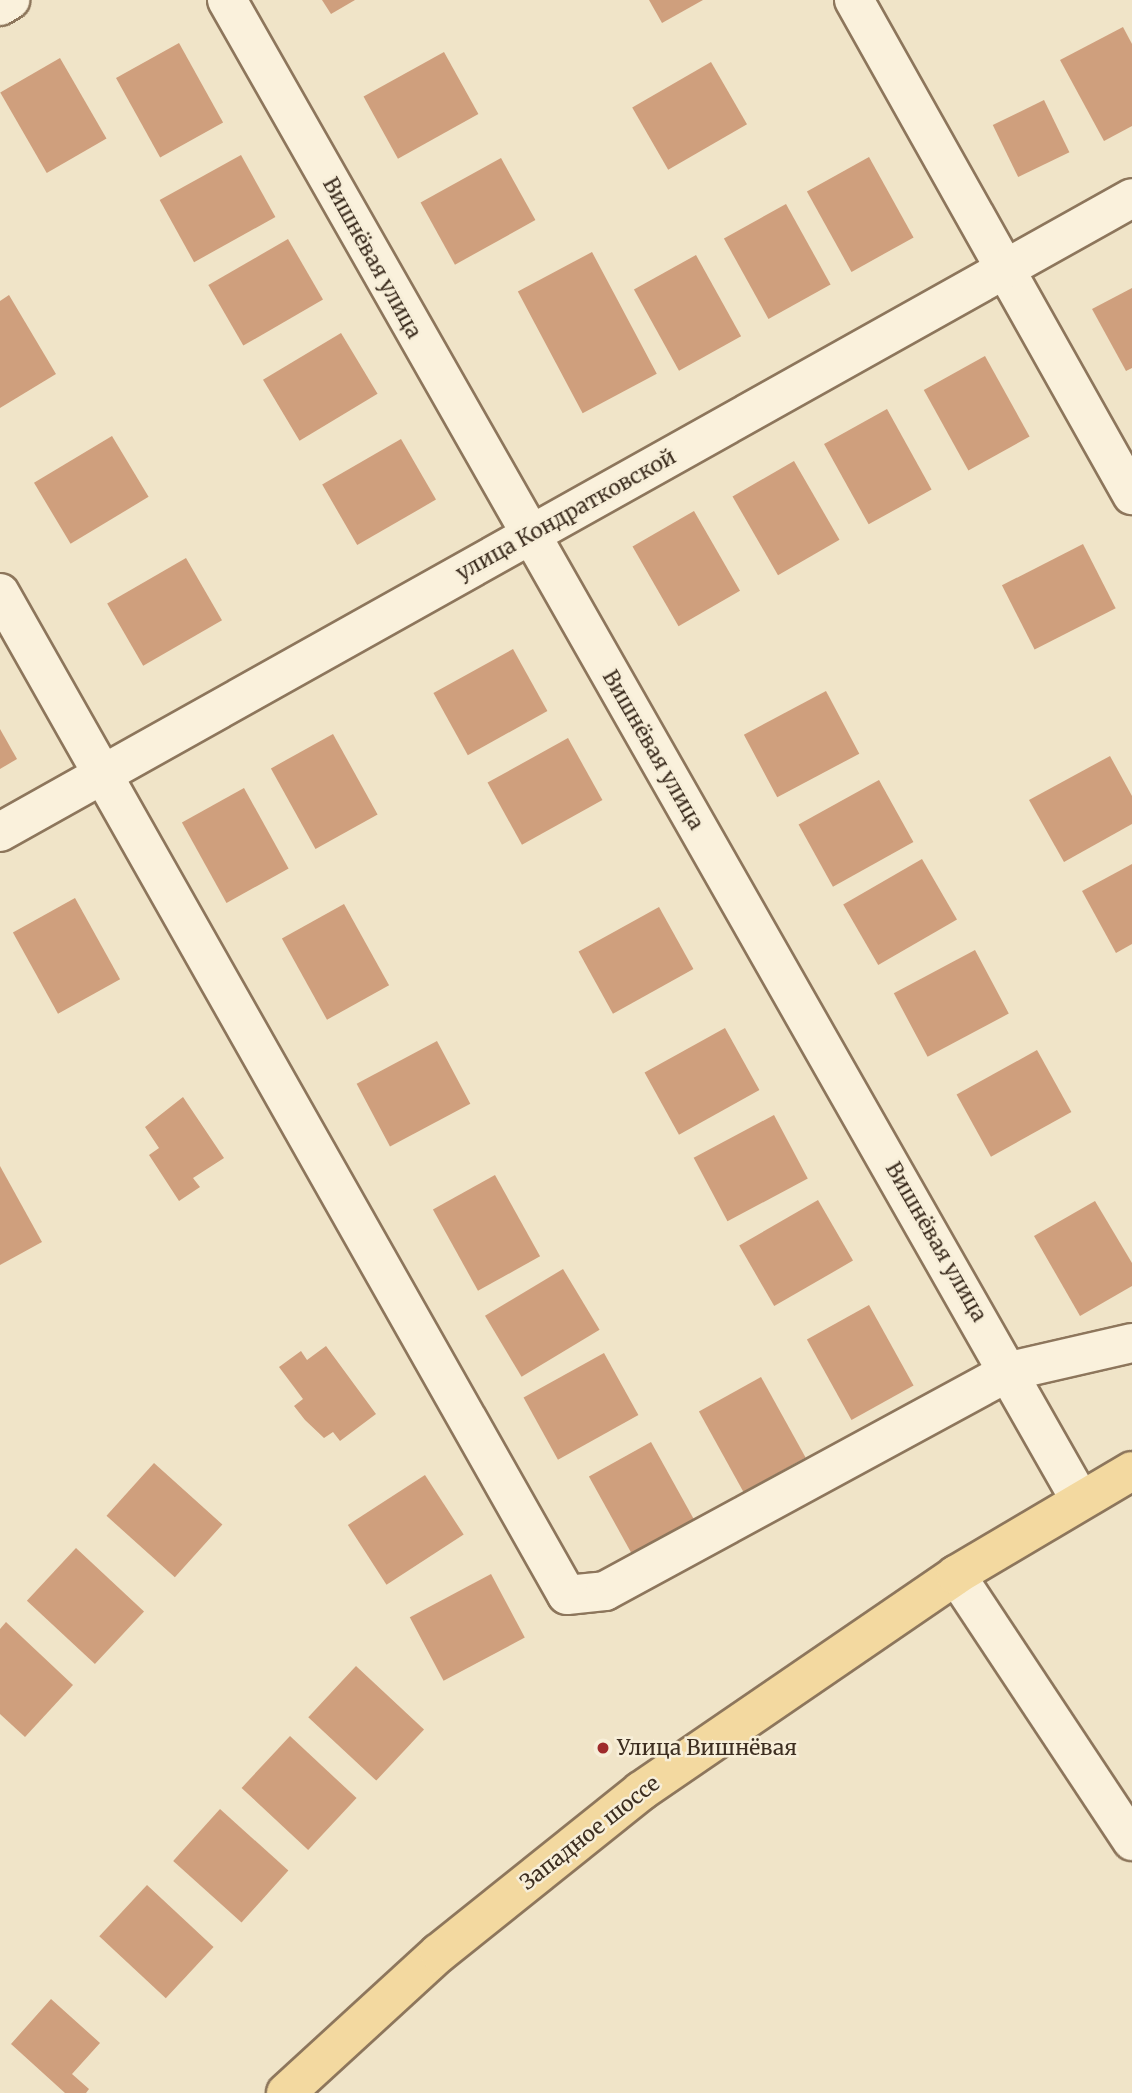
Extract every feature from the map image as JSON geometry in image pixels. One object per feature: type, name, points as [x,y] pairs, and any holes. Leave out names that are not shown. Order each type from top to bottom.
[{"type":"main road","name":"Западное шоссе","points":[[286,2093],[439,1953],[642,1791],[956,1575],[1132,1471]]},
{"type":"street","points":[[0,6],[10,0]]},
{"type":"street","name":"Вишнёвая улица","points":[[227,0],[529,535],[1010,1371],[1080,1500]]},
{"type":"street","points":[[854,0],[1010,269],[1132,495]]},
{"type":"street","name":"улица Кондратковской","points":[[0,832],[1010,269],[1132,198]]},
{"type":"street","points":[[0,593],[107,773],[566,1595],[605,1591],[1010,1371],[1132,1343]]},
{"type":"street","points":[[956,1575],[1132,1841]]},
{"type":"building","points":[[322,0],[355,0],[331,14]]},
{"type":"building","points":[[649,0],[703,0],[662,23]]},
{"type":"building","points":[[1123,27],[1132,44],[1132,126],[1104,141],[1060,60]]},
{"type":"building","points":[[179,43],[223,123],[160,157],[116,78]]},
{"type":"building","points":[[444,52],[478,114],[398,159],[364,97]]},
{"type":"building","points":[[60,58],[106,139],[47,173],[0,92]]},
{"type":"building","points":[[711,62],[747,124],[668,170],[632,108]]},
{"type":"building","points":[[1044,100],[1069,152],[1018,177],[993,125]]},
{"type":"building","points":[[241,155],[275,217],[194,262],[160,200]]},
{"type":"building","points":[[869,157],[914,237],[852,272],[807,191]]},
{"type":"building","points":[[501,158],[535,220],[455,265],[421,203]]},
{"type":"building","points":[[786,204],[831,284],[769,319],[724,238]]},
{"type":"building","points":[[288,239],[323,300],[243,346],[208,285]]},
{"type":"building","points":[[592,252],[657,374],[583,413],[518,291]]},
{"type":"building","points":[[696,255],[741,336],[679,371],[634,289]]},
{"type":"building","points":[[1132,288],[1132,368],[1126,371],[1092,309]]},
{"type":"building","points":[[9,295],[56,374],[0,408],[0,301]]},
{"type":"building","points":[[341,333],[378,394],[300,441],[263,380]]},
{"type":"building","points":[[985,356],[1030,436],[968,470],[924,390]]},
{"type":"building","points":[[887,409],[932,489],[869,524],[824,444]]},
{"type":"building","points":[[112,436],[149,497],[71,544],[34,483]]},
{"type":"building","points":[[401,439],[436,500],[357,545],[322,484]]},
{"type":"building","points":[[794,461],[840,540],[778,575],[733,496]]},
{"type":"building","points":[[694,511],[740,591],[679,626],[633,546]]},
{"type":"building","points":[[1083,544],[1116,608],[1035,649],[1002,585]]},
{"type":"building","points":[[186,558],[222,620],[143,666],[107,604]]},
{"type":"building","points":[[513,649],[547,711],[468,755],[433,693]]},
{"type":"building","points":[[826,691],[859,754],[777,797],[744,735]]},
{"type":"building","points":[[0,729],[17,759],[0,769]]},
{"type":"building","points":[[333,734],[378,814],[316,849],[271,768]]},
{"type":"building","points":[[568,738],[602,800],[522,845],[488,783]]},
{"type":"building","points":[[1110,756],[1132,796],[1132,824],[1064,862],[1029,800]]},
{"type":"building","points":[[879,780],[913,842],[833,887],[799,825]]},
{"type":"building","points":[[244,788],[289,868],[227,903],[182,822]]},
{"type":"building","points":[[922,859],[957,920],[878,965],[843,904]]},
{"type":"building","points":[[1132,864],[1132,944],[1116,953],[1082,891]]},
{"type":"building","points":[[75,898],[120,979],[58,1014],[13,932]]},
{"type":"building","points":[[344,904],[389,985],[327,1020],[282,938]]},
{"type":"building","points":[[659,907],[693,969],[613,1014],[579,952]]},
{"type":"building","points":[[975,950],[1009,1014],[928,1057],[894,993]]},
{"type":"building","points":[[725,1028],[759,1090],[679,1135],[645,1073]]},
{"type":"building","points":[[437,1041],[470,1104],[390,1146],[357,1084]]},
{"type":"building","points":[[1037,1050],[1071,1112],[991,1157],[957,1095]]},
{"type":"building","points":[[183,1097],[224,1158],[193,1178],[200,1187],[179,1201],[149,1155],[159,1148],[145,1127]]},
{"type":"building","points":[[774,1115],[808,1179],[727,1221],[694,1158]]},
{"type":"building","points":[[0,1166],[42,1242],[0,1265]]},
{"type":"building","points":[[495,1175],[540,1256],[478,1291],[433,1209]]},
{"type":"building","points":[[818,1200],[853,1261],[774,1306],[739,1246]]},
{"type":"building","points":[[1095,1201],[1132,1263],[1132,1286],[1080,1316],[1034,1236]]},
{"type":"building","points":[[563,1269],[600,1330],[522,1377],[485,1316]]},
{"type":"building","points":[[869,1305],[914,1385],[852,1420],[807,1339]]},
{"type":"building","points":[[326,1346],[376,1414],[340,1441],[333,1432],[324,1438],[305,1420],[294,1406],[303,1399],[279,1367],[301,1351],[307,1360]]},
{"type":"building","points":[[604,1353],[638,1415],[558,1460],[524,1398]]},
{"type":"building","points":[[761,1377],[806,1457],[744,1492],[699,1411]]},
{"type":"building","points":[[651,1442],[696,1523],[634,1558],[589,1476]]},
{"type":"building","points":[[154,1463],[222,1525],[175,1577],[106,1516]]},
{"type":"building","points":[[425,1475],[464,1535],[387,1585],[348,1525]]},
{"type":"building","points":[[76,1548],[144,1611],[95,1664],[27,1601]]},
{"type":"building","points":[[491,1574],[525,1638],[444,1681],[410,1617]]},
{"type":"building","points":[[6,1622],[73,1685],[25,1737],[0,1714],[0,1629]]},
{"type":"building","points":[[356,1666],[424,1729],[376,1781],[308,1717]]},
{"type":"building","points":[[290,1736],[357,1798],[308,1850],[242,1788]]},
{"type":"building","points":[[220,1809],[288,1871],[242,1923],[173,1861]]},
{"type":"building","points":[[147,1885],[214,1947],[166,1998],[99,1936]]},
{"type":"building","points":[[51,1999],[100,2043],[72,2074],[89,2089],[86,2093],[65,2093],[11,2044]]},
{"type":"place","name":"Улица Вишнёвая","points":[[603,1748]]}]
